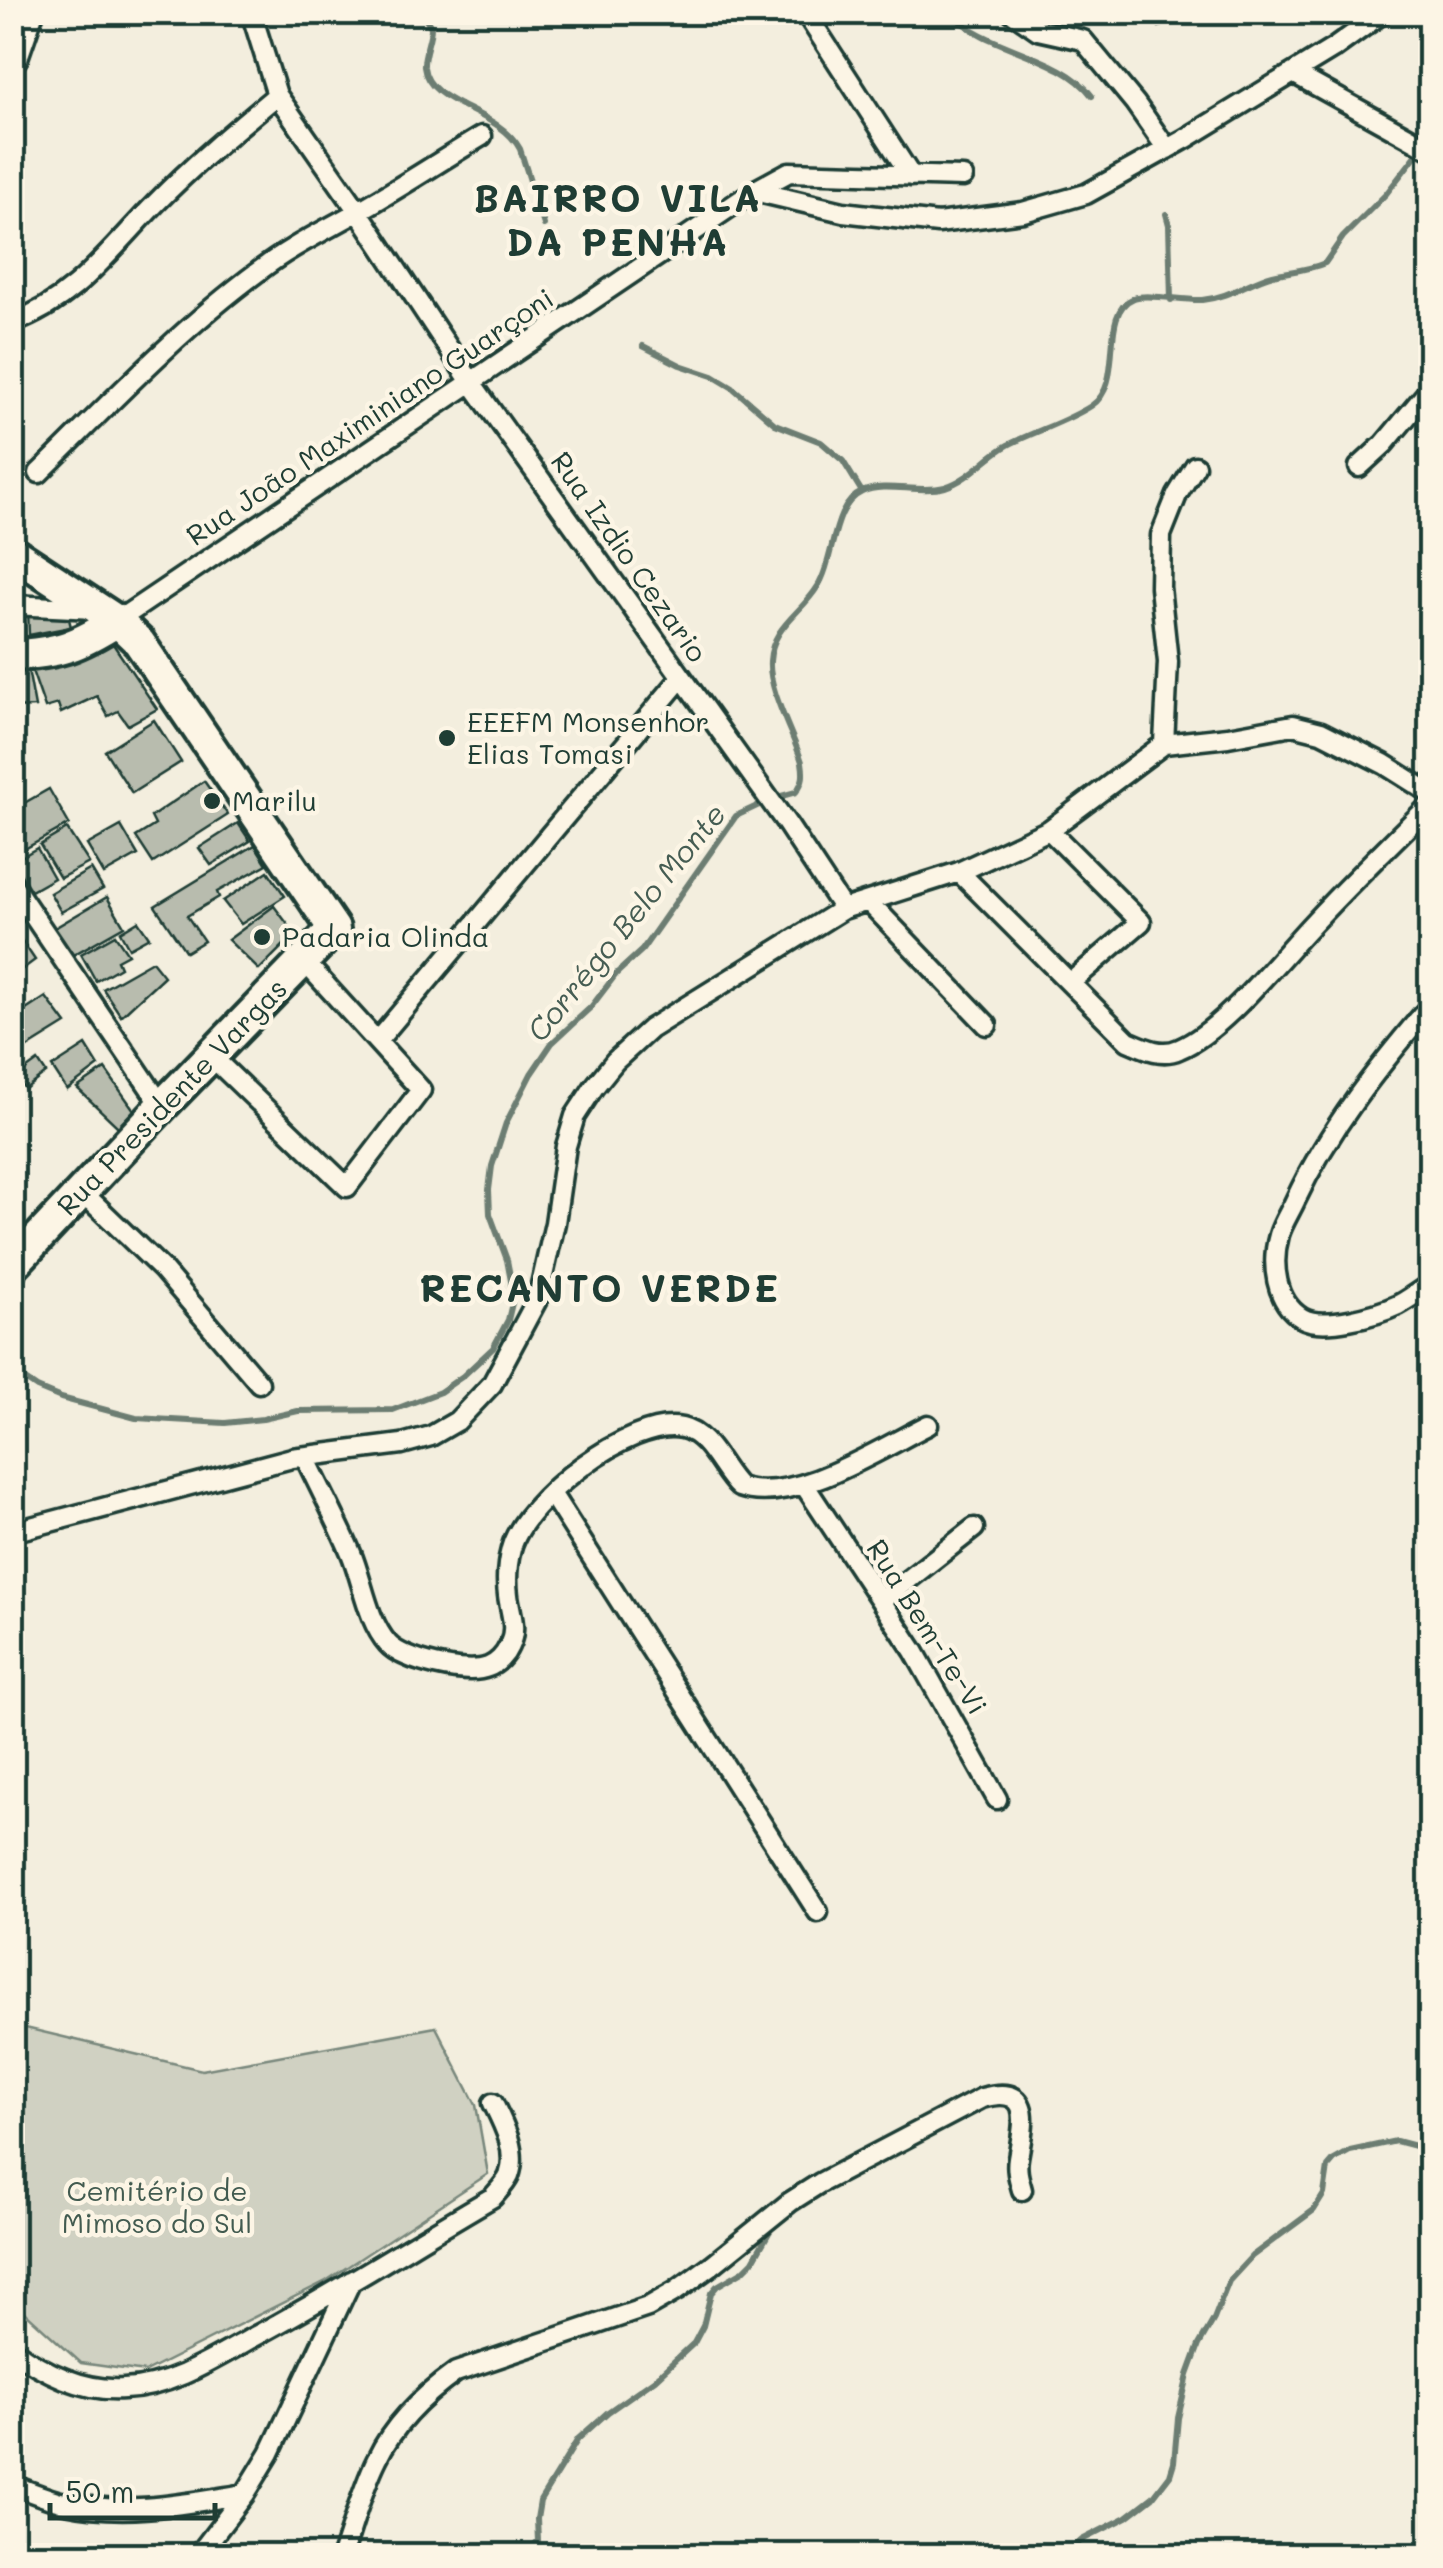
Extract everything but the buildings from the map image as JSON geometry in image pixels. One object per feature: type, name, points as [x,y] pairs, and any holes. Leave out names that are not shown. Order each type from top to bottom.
[{"type":"main road","points":[[12,552],[106,615],[92,637],[64,650],[12,656]]},
{"type":"main road","name":"Rua Presidente Vargas","points":[[12,1266],[334,929],[139,642],[106,615]]},
{"type":"street","points":[[12,65],[34,12]]},
{"type":"street","name":"Rua Izdio Cezario","points":[[251,12],[277,96],[474,384],[844,909]]},
{"type":"street","points":[[805,12],[912,176]]},
{"type":"street","points":[[1012,12],[1038,30],[1083,40],[1135,103],[1166,149]]},
{"type":"street","points":[[754,192],[842,212],[938,223],[1023,212],[1086,194],[1334,48],[1384,12]]},
{"type":"street","points":[[1293,73],[1424,146]]},
{"type":"street","points":[[12,323],[40,313],[82,282],[156,203],[217,145],[277,96]]},
{"type":"street","points":[[39,473],[136,376],[262,268],[482,136]]},
{"type":"street","name":"Rua João Maximiniano Guarçoni","points":[[106,615],[789,172],[963,177]]},
{"type":"street","points":[[1359,467],[1384,444],[1430,389]]},
{"type":"street","points":[[1164,744],[1168,662],[1160,588],[1161,535],[1194,466]]},
{"type":"street","points":[[12,605],[106,615]]},
{"type":"street","points":[[378,1040],[681,678]]},
{"type":"street","points":[[12,1532],[274,1463],[402,1444],[431,1436],[457,1421],[492,1384],[538,1298],[574,1116],[594,1088],[615,1061],[650,1028],[844,909],[960,872],[1050,830],[1164,744],[1293,725],[1321,732],[1430,793]]},
{"type":"street","points":[[960,872],[1128,1041],[1151,1051],[1174,1052],[1195,1041],[1239,1003],[1337,897],[1430,805]]},
{"type":"street","points":[[1050,830],[1140,922],[1070,983]]},
{"type":"street","points":[[12,884],[162,1106]]},
{"type":"street","points":[[868,901],[987,1025]]},
{"type":"street","points":[[211,1056],[347,1187],[421,1090],[303,960]]},
{"type":"street","points":[[1430,1006],[1378,1067],[1334,1128],[1279,1235],[1276,1265],[1279,1291],[1304,1320],[1327,1322],[1364,1317],[1398,1305],[1430,1287]]},
{"type":"street","points":[[81,1191],[162,1269],[259,1383]]},
{"type":"street","points":[[305,1457],[351,1554],[386,1642],[401,1655],[448,1668],[485,1669],[510,1646],[514,1627],[507,1568],[512,1544],[527,1518],[564,1481],[605,1452],[640,1433],[682,1428],[697,1435],[740,1487],[768,1492],[805,1486],[928,1425]]},
{"type":"street","name":"Rua Bem-Te-Vi","points":[[805,1486],[914,1651],[997,1799]]},
{"type":"street","points":[[552,1493],[818,1912]]},
{"type":"street","points":[[881,1601],[974,1528]]},
{"type":"street","points":[[342,2556],[377,2458],[399,2423],[428,2391],[456,2372],[648,2307],[688,2282],[820,2182],[982,2098],[1009,2096],[1023,2109],[1018,2173],[1022,2190]]},
{"type":"street","points":[[12,2349],[36,2367],[91,2387],[124,2390],[165,2383],[298,2314],[493,2196],[508,2178],[512,2154],[505,2126],[492,2104]]},
{"type":"street","points":[[196,2556],[245,2494],[270,2453],[352,2281]]},
{"type":"street","points":[[12,2485],[62,2502],[104,2509],[152,2509],[245,2494]]},
{"type":"green space","points":[[1147,13],[1208,13],[1159,27]]},
{"type":"green space","name":"Cemitério de Mimoso do Sul","points":[[13,2025],[202,2070],[436,2027],[476,2105],[488,2174],[326,2281],[145,2372],[81,2363],[13,2296]]},
{"type":"waterway","points":[[422,12],[431,27],[424,62],[428,80],[451,100],[510,136],[520,149],[544,225]]},
{"type":"waterway","points":[[950,12],[983,36],[1062,71],[1092,96]]},
{"type":"waterway","name":"Corrégo Belo Monte","points":[[12,1371],[61,1398],[136,1418],[225,1423],[298,1411],[393,1410],[440,1392],[463,1376],[493,1348],[512,1303],[507,1260],[490,1214],[489,1190],[506,1123],[531,1074],[552,1043],[642,950],[736,816],[796,792],[801,784],[802,762],[773,685],[770,661],[776,638],[818,586],[844,509],[852,499],[871,489],[935,489],[954,484],[1008,445],[1091,406],[1108,382],[1117,318],[1123,306],[1134,298],[1212,298],[1273,275],[1325,263],[1343,237],[1426,148]]},
{"type":"waterway","points":[[1166,214],[1171,300]]},
{"type":"waterway","points":[[643,346],[713,376],[775,424],[821,442],[843,461],[862,492]]},
{"type":"waterway","points":[[1063,2556],[1082,2540],[1127,2517],[1153,2497],[1170,2475],[1188,2375],[1229,2281],[1252,2256],[1314,2210],[1324,2194],[1328,2167],[1334,2160],[1350,2151],[1396,2141],[1430,2150]]},
{"type":"waterway","points":[[523,2556],[538,2541],[540,2501],[578,2439],[694,2343],[703,2326],[711,2293],[753,2261],[775,2222]]},
{"type":"place","name":"EEEFM Monsenhor Elias Tomasi","points":[[447,738]]},
{"type":"place","name":"Marilu","points":[[212,801]]},
{"type":"place","name":"Padaria Olinda","points":[[262,937]]},
{"type":"district","name":"BAIRRO VILA DA PENHA","points":[[618,221]]},
{"type":"district","name":"RECANTO VERDE","points":[[600,1289]]}]
